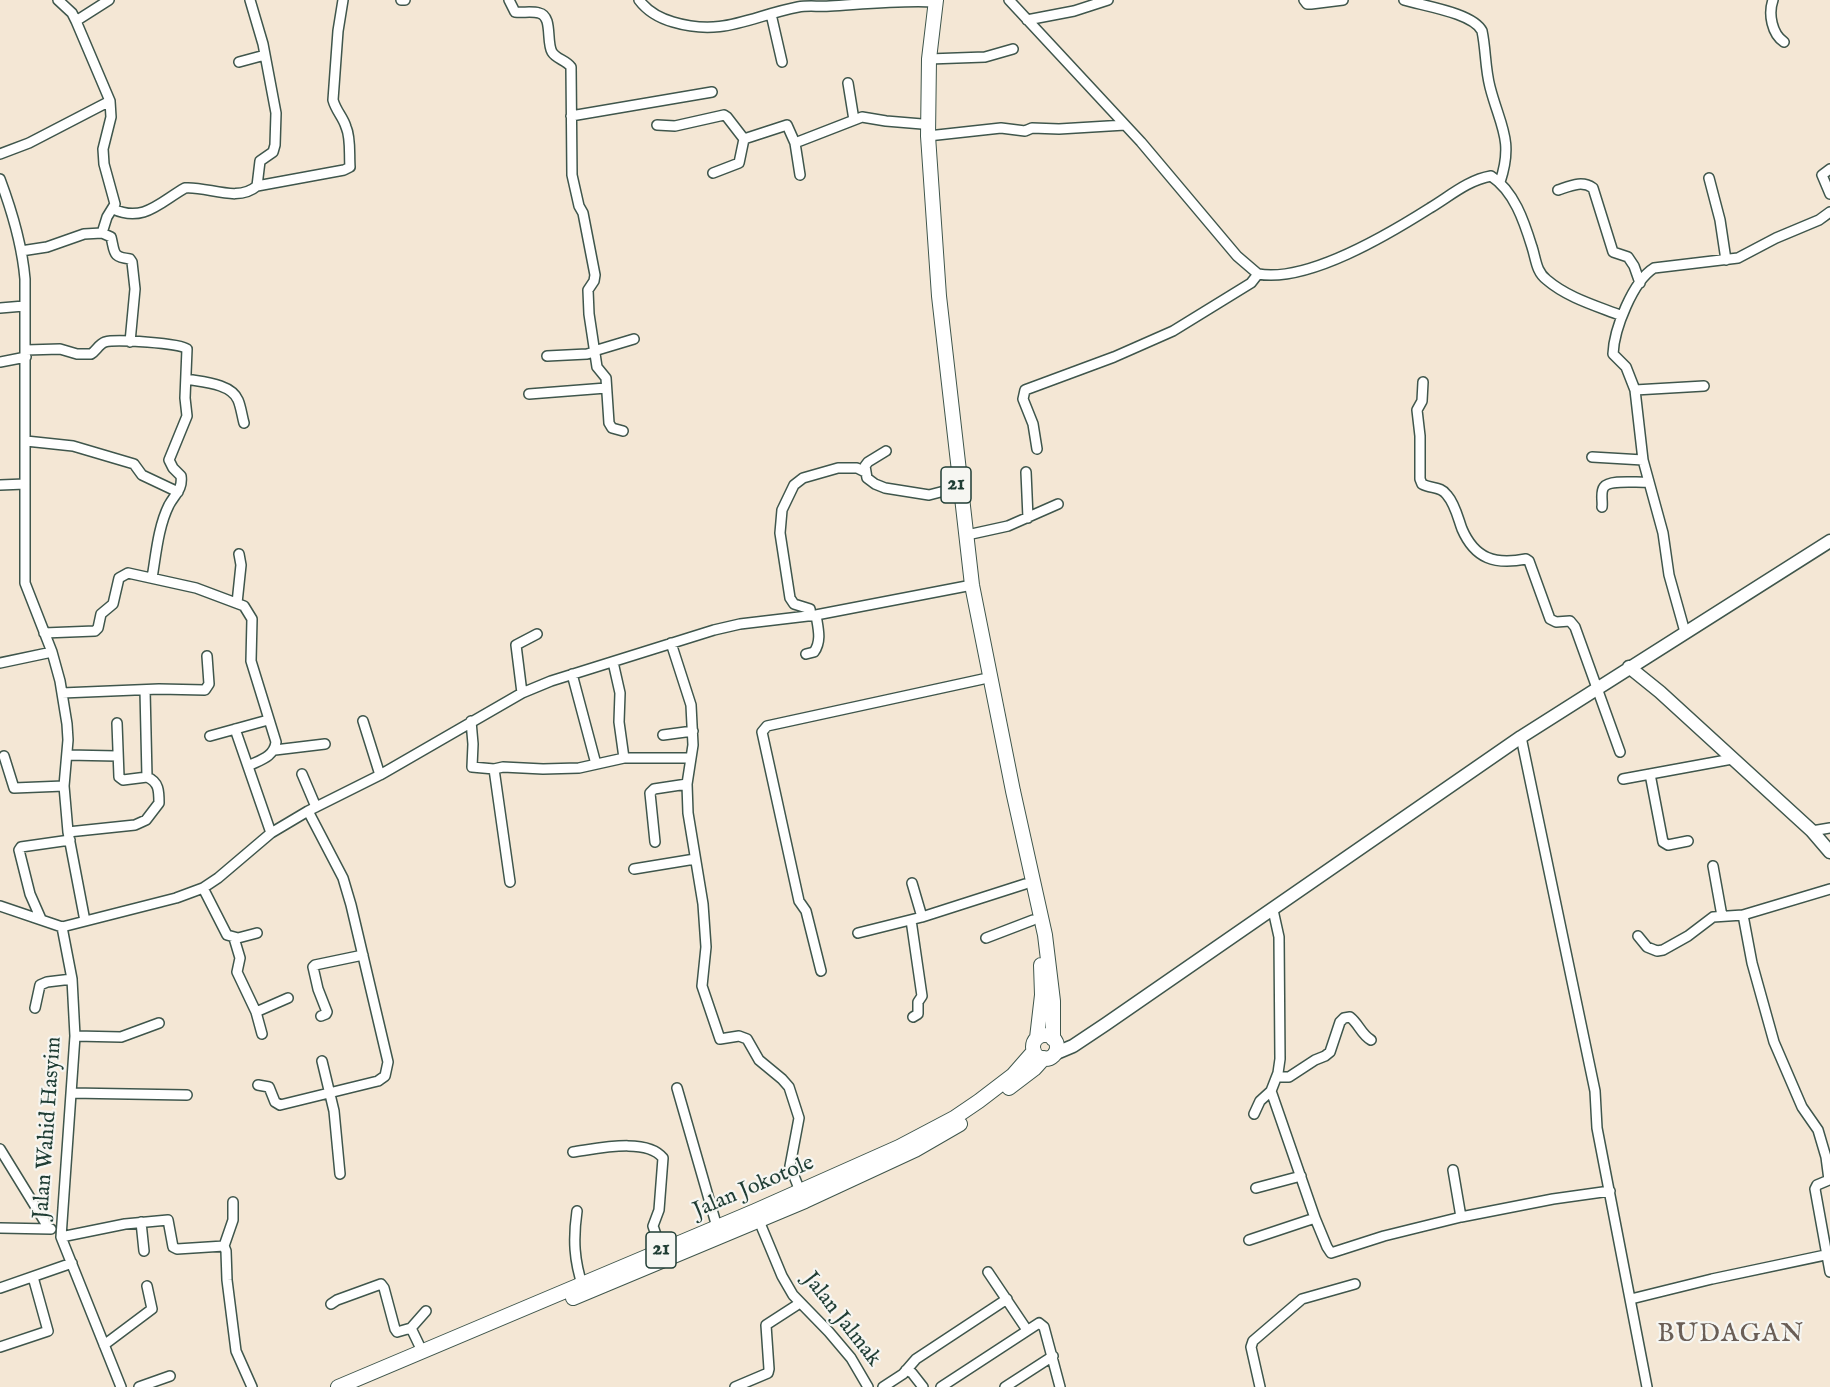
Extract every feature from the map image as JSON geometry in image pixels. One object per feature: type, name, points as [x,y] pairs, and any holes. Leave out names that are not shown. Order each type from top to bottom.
[{"type":"highway","name":"21","points":[[932,0],[925,130],[939,296],[967,535],[970,585],[1041,965],[1046,1047]]},
{"type":"highway","name":"21","points":[[932,0],[921,59],[933,296],[956,488],[983,679],[1014,815],[1045,935],[1053,1001],[1046,1047]]},
{"type":"highway","name":"Jalan Jokotole","points":[[633,1267],[662,1250],[717,1227],[757,1216],[800,1191],[899,1147],[954,1118],[1003,1084],[1046,1047]]},
{"type":"highway","name":"Jalan Jokotole","points":[[359,1387],[633,1267],[869,1173],[942,1135],[988,1104],[1034,1069],[1046,1047]]},
{"type":"highway","name":"Jalan Jokotole","points":[[338,1387],[422,1351],[583,1288]]},
{"type":"main road","points":[[1046,1047],[1083,1040],[1521,737],[1830,541]]},
{"type":"main road","points":[[1629,667],[1660,692],[1812,831],[1830,852]]},
{"type":"street","points":[[58,0],[72,13],[110,100],[111,117],[103,149],[104,164],[115,201],[113,209],[106,218],[102,233]]},
{"type":"street","points":[[76,21],[109,0]]},
{"type":"street","points":[[250,0],[265,55],[276,113],[273,153],[260,161],[257,186]]},
{"type":"street","points":[[113,209],[125,214],[143,213],[169,200],[185,188],[242,193],[257,186],[350,167],[346,125],[335,108],[333,100],[338,31],[343,0]]},
{"type":"street","points":[[509,0],[515,12],[539,13],[547,20],[551,50],[554,55],[571,67],[572,175],[579,206],[583,213],[595,275],[588,296],[594,351],[597,367],[606,378],[609,423],[612,428],[623,431]]},
{"type":"street","points":[[639,0],[651,13],[663,19],[698,27],[734,25],[807,6],[826,7],[895,0],[932,0]]},
{"type":"street","points":[[1009,0],[1125,125],[1237,255],[1257,274],[1278,274],[1323,265],[1401,225],[1478,178],[1491,176],[1500,182],[1511,196],[1523,222],[1538,269],[1546,280],[1572,296],[1622,316]]},
{"type":"street","points":[[1027,20],[1074,11],[1108,0]]},
{"type":"street","points":[[1304,0],[1307,4],[1311,4],[1343,0]]},
{"type":"street","points":[[1404,0],[1420,2],[1467,18],[1480,26],[1490,87],[1507,142],[1507,162],[1500,182]]},
{"type":"street","points":[[1773,0],[1771,17],[1778,36],[1784,42]]},
{"type":"street","points":[[771,14],[782,62]]},
{"type":"street","points":[[929,58],[985,57],[1013,49]]},
{"type":"street","points":[[238,62],[265,55]]},
{"type":"street","points":[[848,83],[854,120]]},
{"type":"street","points":[[571,116],[712,92]]},
{"type":"street","points":[[0,154],[29,143],[110,100]]},
{"type":"street","points":[[657,125],[675,126],[724,115],[728,117],[744,140],[739,163],[713,173]]},
{"type":"street","points":[[795,142],[862,117],[925,130],[1001,128],[1025,131],[1032,128],[1059,129],[1125,125]]},
{"type":"street","points":[[744,140],[787,125],[795,142],[800,175]]},
{"type":"street","points":[[1830,169],[1822,175],[1830,194]]},
{"type":"street","points":[[1709,178],[1720,220],[1726,260]]},
{"type":"street","points":[[0,179],[13,217],[25,279],[25,583],[52,652],[62,693],[67,724],[64,786],[69,836],[86,921]]},
{"type":"street","points":[[1558,190],[1580,183],[1588,184],[1593,188],[1613,252],[1628,257],[1640,283]]},
{"type":"street","points":[[1685,633],[1669,575],[1663,533],[1648,482],[1635,390],[1626,367],[1613,354],[1622,316],[1640,283],[1654,268],[1664,265],[1726,260],[1747,254],[1776,238],[1819,220],[1830,212]]},
{"type":"street","points":[[21,251],[47,247],[84,234],[102,233],[111,237],[115,255],[130,259],[132,262],[135,289],[130,342]]},
{"type":"street","points":[[1037,449],[1033,424],[1023,399],[1025,390],[1114,357],[1173,331],[1251,283],[1257,274]]},
{"type":"street","points":[[0,308],[24,306]]},
{"type":"street","points":[[548,356],[587,354],[634,339]]},
{"type":"street","points":[[0,362],[26,353],[60,349],[77,354],[91,354],[106,342],[184,346],[188,352],[184,398],[187,416],[169,460],[172,468],[181,476],[182,486],[169,506],[152,578]]},
{"type":"street","points":[[186,379],[216,385],[233,392],[238,398],[244,423]]},
{"type":"street","points":[[1423,382],[1422,401],[1417,410],[1422,484],[1442,489],[1447,495],[1463,532],[1482,556],[1497,562],[1526,559],[1529,561],[1550,619],[1573,623],[1620,752]]},
{"type":"street","points":[[1635,390],[1704,386]]},
{"type":"street","points":[[529,394],[606,388]]},
{"type":"street","points":[[26,441],[73,446],[134,464],[142,475],[178,492]]},
{"type":"street","points":[[886,451],[865,466],[867,478],[875,484],[885,488],[929,495],[956,488]]},
{"type":"street","points":[[1592,457],[1644,460]]},
{"type":"street","points":[[806,654],[817,649],[820,637],[810,609],[794,604],[790,598],[780,533],[782,510],[794,485],[803,478],[848,467],[865,472]]},
{"type":"street","points":[[1026,472],[1028,518]]},
{"type":"street","points":[[1602,507],[1602,489],[1605,486],[1621,482],[1648,482]]},
{"type":"street","points":[[0,485],[25,484]]},
{"type":"street","points":[[967,535],[1008,526],[1058,504]]},
{"type":"street","points":[[237,603],[240,554]]},
{"type":"street","points":[[45,633],[95,631],[98,628],[101,614],[113,604],[119,578],[128,573],[196,588],[244,606],[252,620],[250,656],[276,742],[275,750]]},
{"type":"street","points":[[0,906],[62,927],[176,898],[203,888],[218,878],[271,833],[312,809],[380,775],[522,693],[572,674],[740,624],[814,615],[970,585]]},
{"type":"street","points":[[522,693],[516,645],[537,634]]},
{"type":"street","points":[[671,644],[691,705],[693,731],[687,784],[688,813],[702,891],[706,936],[703,992],[720,1039],[739,1036],[747,1040],[759,1060],[789,1087],[795,1101],[799,1125],[790,1166],[800,1191]]},
{"type":"street","points":[[0,663],[52,652]]},
{"type":"street","points":[[62,693],[159,688],[205,690],[209,684],[207,656]]},
{"type":"street","points":[[612,662],[620,693],[619,722],[624,758]]},
{"type":"street","points":[[572,674],[596,764]]},
{"type":"street","points":[[820,971],[806,911],[799,902],[763,728],[983,679]]},
{"type":"street","points":[[145,690],[147,777]]},
{"type":"street","points":[[210,736],[268,720]]},
{"type":"street","points":[[363,721],[380,775]]},
{"type":"street","points":[[471,721],[472,767],[579,768],[624,758],[691,758]]},
{"type":"street","points":[[41,919],[30,894],[19,850],[21,847],[135,825],[146,820],[159,803],[158,785],[147,777],[123,780],[119,777],[117,723]]},
{"type":"street","points":[[235,729],[271,833]]},
{"type":"street","points":[[663,735],[693,731]]},
{"type":"street","points":[[1521,737],[1595,1091],[1598,1128],[1647,1387]]},
{"type":"street","points":[[248,766],[275,750],[325,744]]},
{"type":"street","points":[[67,755],[117,756]]},
{"type":"street","points":[[4,756],[14,788],[64,786]]},
{"type":"street","points":[[1623,779],[1732,759]]},
{"type":"street","points":[[494,769],[510,882]]},
{"type":"street","points":[[258,1085],[271,1088],[278,1104],[378,1081],[387,1072],[388,1062],[343,878],[312,809],[302,774]]},
{"type":"street","points":[[1650,774],[1664,842],[1668,845],[1688,842]]},
{"type":"street","points":[[655,842],[650,793],[654,789],[687,784]]},
{"type":"street","points":[[1812,831],[1830,828]]},
{"type":"street","points":[[634,869],[695,859]]},
{"type":"street","points":[[1713,866],[1722,916]]},
{"type":"street","points":[[912,884],[922,917]]},
{"type":"street","points":[[858,933],[922,917],[1025,884]]},
{"type":"street","points":[[203,888],[227,935],[234,938],[257,933]]},
{"type":"street","points":[[1638,936],[1647,947],[1657,951],[1663,950],[1688,936],[1713,917],[1743,915],[1830,889]]},
{"type":"street","points":[[1254,1114],[1260,1101],[1271,1091],[1277,1077],[1280,1059],[1279,937],[1273,910]]},
{"type":"street","points":[[1743,915],[1752,963],[1774,1042],[1802,1107],[1818,1130],[1826,1156],[1829,1180],[1817,1185],[1815,1189],[1830,1272]]},
{"type":"street","points":[[911,920],[922,996],[918,1002],[918,1014],[913,1017]]},
{"type":"street","points":[[986,938],[1033,920]]},
{"type":"street","name":"Jalan Wahid Hasyim","points":[[62,927],[72,979],[75,1036],[61,1235],[121,1387]]},
{"type":"street","points":[[234,938],[240,958],[237,972],[262,1034]]},
{"type":"street","points":[[321,1016],[327,1012],[313,967],[363,955]]},
{"type":"street","points":[[34,1008],[40,985],[72,979]]},
{"type":"street","points":[[255,1012],[288,998]]},
{"type":"street","points":[[1277,1077],[1289,1077],[1329,1052],[1340,1022],[1344,1018],[1350,1017],[1362,1035],[1371,1040]]},
{"type":"street","points":[[75,1036],[121,1037],[159,1023]]},
{"type":"street","points":[[322,1061],[330,1093],[340,1174]]},
{"type":"street","points":[[677,1088],[717,1227]]},
{"type":"street","points":[[1271,1091],[1327,1247],[1334,1253],[1384,1236],[1461,1217],[1553,1199],[1610,1191]]},
{"type":"street","points":[[71,1093],[188,1095]]},
{"type":"street","points":[[573,1152],[633,1146],[659,1153],[663,1158],[659,1210],[653,1226],[662,1250]]},
{"type":"street","points":[[0,1149],[48,1227],[61,1235],[168,1220],[171,1223],[173,1247],[177,1249],[224,1246]]},
{"type":"street","points":[[1453,1170],[1461,1217]]},
{"type":"street","points":[[1256,1188],[1300,1176]]},
{"type":"street","points":[[233,1202],[233,1216],[224,1246],[236,1351],[252,1387]]},
{"type":"street","points":[[577,1211],[574,1233],[575,1258],[583,1288]]},
{"type":"street","name":"Jalan Jalmak","points":[[757,1216],[782,1276],[793,1295],[851,1358],[868,1387]]},
{"type":"street","points":[[1249,1240],[1316,1218]]},
{"type":"street","points":[[141,1222],[144,1251]]},
{"type":"street","points":[[0,1228],[48,1227]]},
{"type":"street","points":[[1631,1299],[1828,1254]]},
{"type":"street","points":[[0,1288],[72,1263]]},
{"type":"street","points":[[988,1272],[1027,1330]]},
{"type":"street","points":[[0,1347],[48,1331],[33,1277]]},
{"type":"street","points":[[331,1304],[381,1284],[395,1329],[401,1332],[411,1328],[426,1311]]},
{"type":"street","points":[[1260,1387],[1251,1347],[1253,1341],[1302,1299],[1355,1284]]},
{"type":"street","points":[[104,1345],[152,1309],[147,1286]]},
{"type":"street","points":[[883,1387],[906,1370],[916,1359],[1007,1299]]},
{"type":"street","points":[[735,1387],[768,1373],[770,1369],[766,1325],[800,1303]]},
{"type":"street","points":[[941,1387],[1040,1323],[1053,1356],[1060,1387]]},
{"type":"street","points":[[411,1328],[422,1351]]},
{"type":"street","points":[[1005,1387],[1053,1356]]},
{"type":"street","points":[[906,1370],[912,1373],[923,1387]]},
{"type":"street","points":[[140,1387],[170,1376]]},
{"type":"district","name":"BUDAGAN","points":[[1731,1336]]}]
